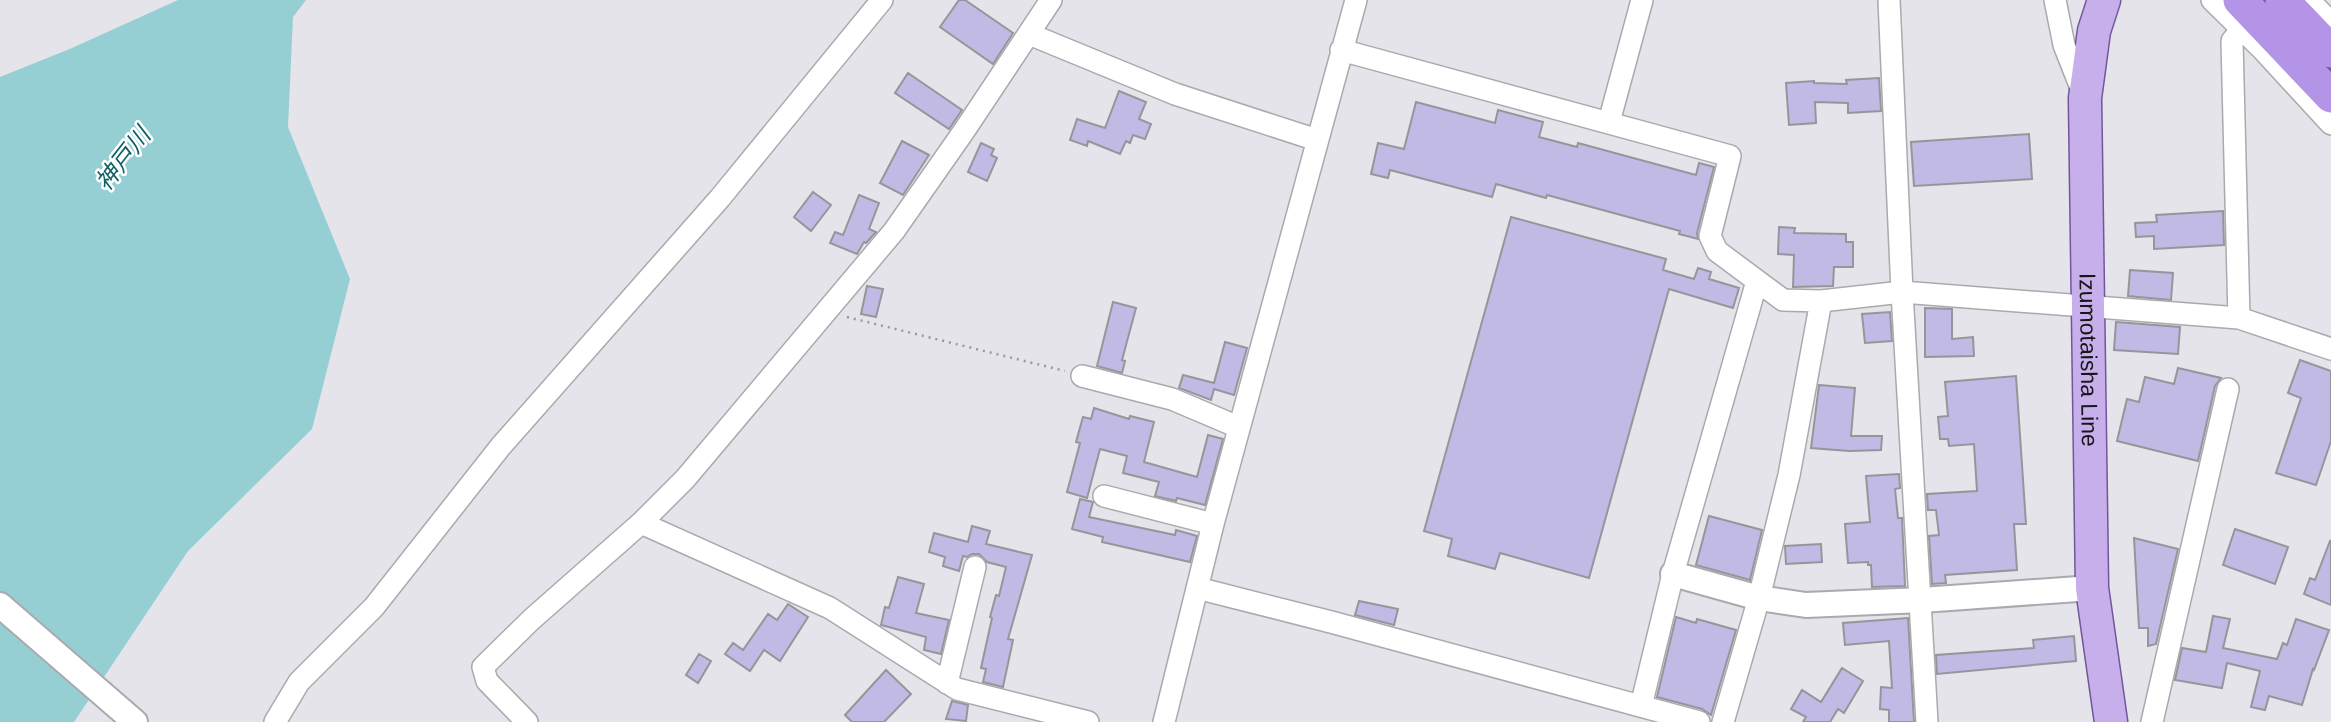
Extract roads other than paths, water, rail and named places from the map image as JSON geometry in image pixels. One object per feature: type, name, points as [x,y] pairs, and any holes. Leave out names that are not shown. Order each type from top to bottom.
[{"type":"highway","points":[[2282,0],[2331,51]]},
{"type":"highway","points":[[2241,14],[2331,96]]},
{"type":"main road","name":"Izumotaisha Line","points":[[2104,0],[2094,31],[2085,98],[2092,588],[2111,722]]},
{"type":"street","points":[[275,722],[299,682],[374,607],[501,446],[720,198],[882,0]]},
{"type":"street","points":[[527,722],[487,681],[483,667],[532,619],[641,523],[685,479],[894,231],[1051,0]]},
{"type":"street","points":[[1164,722],[1238,427],[1356,0]]},
{"type":"street","points":[[1609,122],[1643,0]]},
{"type":"street","points":[[1889,0],[1902,292],[1927,722]]},
{"type":"street","points":[[2055,0],[2064,45],[2085,98]]},
{"type":"street","points":[[2212,0],[2241,14],[2331,124]]},
{"type":"street","points":[[2309,0],[2331,23]]},
{"type":"street","points":[[2239,318],[2232,41],[2241,14]]},
{"type":"street","points":[[1029,34],[1175,94],[1317,140]]},
{"type":"street","points":[[1341,50],[1730,156],[1710,236],[1717,251],[1783,300],[1821,301],[1902,292],[2088,304],[2239,318],[2331,349]]},
{"type":"street","points":[[1641,706],[1673,575],[1757,281]]},
{"type":"street","points":[[1723,722],[1759,598],[1789,475],[1821,301]]},
{"type":"street","points":[[1082,376],[1172,399],[1238,427]]},
{"type":"street","points":[[2152,722],[2228,389]]},
{"type":"street","points":[[1104,496],[1213,524]]},
{"type":"street","points":[[641,523],[830,608],[957,689],[1009,712],[1088,722]]},
{"type":"street","points":[[947,682],[975,567]]},
{"type":"street","points":[[1673,575],[1759,598],[1806,605],[2092,588]]},
{"type":"street","points":[[1197,588],[1699,722]]},
{"type":"street","points":[[0,605],[135,722]]},
{"type":"water","name":"神戸川","points":[[178,0],[306,0],[293,17],[288,127],[350,279],[312,429],[188,551],[74,722],[0,722],[0,77]]}]
